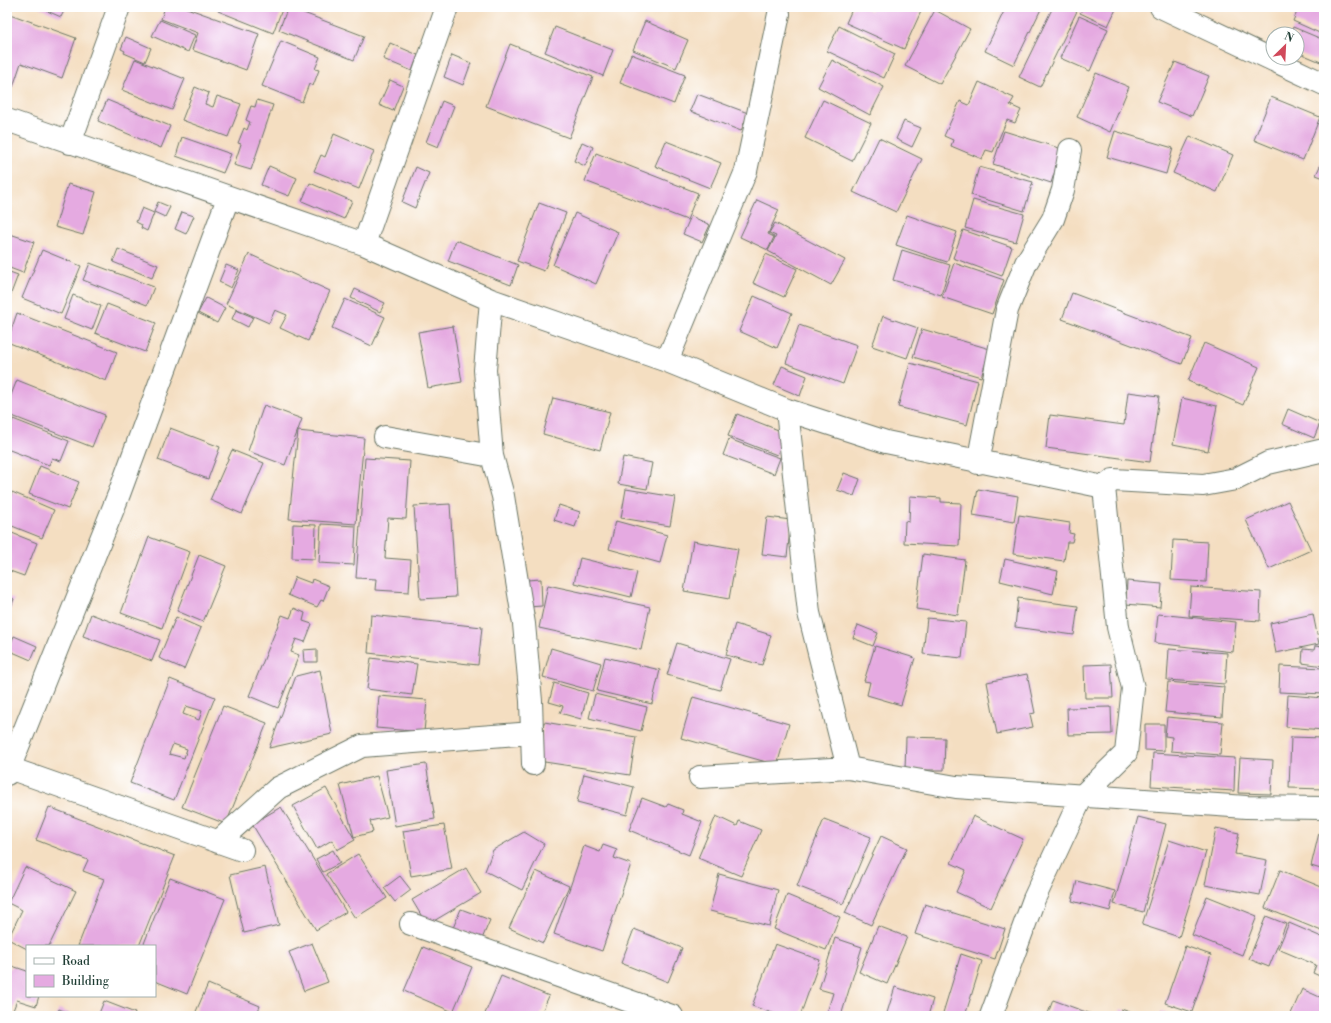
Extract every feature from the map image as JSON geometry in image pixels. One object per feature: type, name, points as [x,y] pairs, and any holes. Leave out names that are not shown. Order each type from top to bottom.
[{"type":"street","points":[[70,143],[119,7]]},
{"type":"street","points":[[364,244],[447,7]]},
{"type":"street","points":[[1161,7],[1324,84]]},
{"type":"street","points":[[667,361],[746,171],[779,14]]},
{"type":"street","points":[[7,120],[364,244],[491,300],[667,361],[787,410],[886,442],[978,463],[1104,488]]},
{"type":"street","points":[[978,463],[1007,310],[1026,263],[1053,219],[1063,190],[1070,150]]},
{"type":"street","points":[[228,198],[119,494],[8,771],[242,850]]},
{"type":"street","points":[[491,300],[485,370],[492,456],[504,496],[524,624],[532,701],[533,764]]},
{"type":"street","points":[[787,410],[809,613],[848,768]]},
{"type":"street","points":[[385,437],[492,456]]},
{"type":"street","points":[[1104,488],[1113,480],[1203,484],[1236,479],[1268,463],[1324,450]]},
{"type":"street","points":[[992,1016],[1034,900],[1082,796],[1126,753],[1133,688],[1118,627],[1104,488]]},
{"type":"street","points":[[218,842],[278,788],[362,746],[532,733]]},
{"type":"street","points":[[700,776],[848,768],[956,787],[1246,807],[1324,808]]},
{"type":"street","points":[[411,924],[672,1016]]},
{"type":"building","points":[[38,7],[66,7],[61,17]]},
{"type":"building","points":[[165,7],[184,7],[259,34],[246,70],[192,50],[198,33],[161,19]]},
{"type":"building","points":[[219,7],[283,7],[273,33],[218,11]]},
{"type":"building","points":[[288,7],[364,36],[354,60],[279,30]]},
{"type":"building","points":[[853,7],[862,7],[871,11],[873,7],[923,7],[904,49],[846,23]]},
{"type":"building","points":[[1006,7],[1042,7],[1014,65],[985,51]]},
{"type":"building","points":[[1053,7],[1079,7],[1040,87],[1019,77]]},
{"type":"building","points":[[1083,7],[1117,7],[1108,26],[1080,13]]},
{"type":"building","points":[[1299,7],[1324,7],[1324,35],[1305,26],[1293,21]]},
{"type":"building","points":[[935,10],[970,29],[940,84],[905,66]]},
{"type":"building","points":[[7,13],[76,38],[62,78],[21,63],[13,87],[7,85]]},
{"type":"building","points":[[1079,16],[1108,29],[1090,71],[1060,58]]},
{"type":"building","points":[[160,20],[195,35],[188,52],[152,36]]},
{"type":"building","points":[[645,21],[688,40],[676,68],[633,50]]},
{"type":"building","points":[[839,26],[895,54],[884,78],[827,51]]},
{"type":"building","points":[[555,27],[613,50],[603,76],[545,52]]},
{"type":"building","points":[[1305,32],[1324,40],[1323,63],[1305,55]]},
{"type":"building","points":[[126,37],[151,48],[145,62],[124,53],[125,51],[121,49]]},
{"type":"building","points":[[281,41],[320,57],[315,69],[319,70],[313,86],[309,84],[302,102],[262,86]]},
{"type":"building","points":[[390,43],[418,55],[412,71],[383,59]]},
{"type":"building","points":[[510,44],[593,77],[569,138],[486,106]]},
{"type":"building","points":[[631,54],[685,75],[674,104],[620,83]]},
{"type":"building","points":[[452,55],[471,63],[463,85],[444,77]]},
{"type":"building","points":[[135,59],[185,79],[172,110],[122,90]]},
{"type":"building","points":[[832,60],[884,87],[870,115],[818,87]]},
{"type":"building","points":[[1175,62],[1209,76],[1192,116],[1157,102]]},
{"type":"building","points":[[1096,73],[1129,87],[1110,132],[1077,117]]},
{"type":"building","points":[[390,80],[403,86],[393,111],[379,105]]},
{"type":"building","points":[[979,82],[1014,98],[1010,105],[1021,110],[1015,123],[1007,120],[993,152],[986,150],[982,159],[951,146],[953,140],[944,136],[960,101],[969,105]]},
{"type":"building","points":[[195,87],[209,93],[205,104],[213,107],[217,96],[241,104],[228,137],[182,120]]},
{"type":"building","points":[[697,94],[748,113],[741,131],[690,111]]},
{"type":"building","points":[[1271,97],[1320,117],[1303,160],[1254,140]]},
{"type":"building","points":[[107,100],[170,126],[161,148],[98,121]]},
{"type":"building","points":[[257,100],[273,105],[251,170],[234,165],[241,144],[238,143],[244,128],[247,130],[250,122],[246,120],[251,106],[255,107]]},
{"type":"building","points":[[823,100],[871,123],[852,161],[805,138]]},
{"type":"building","points":[[442,101],[454,106],[438,147],[426,142]]},
{"type":"building","points":[[904,121],[921,128],[912,147],[896,139]]},
{"type":"building","points":[[1004,131],[1062,149],[1051,183],[993,164]]},
{"type":"building","points":[[1115,131],[1173,148],[1166,174],[1107,157]]},
{"type":"building","points":[[334,134],[374,151],[359,189],[314,171],[321,155],[325,157]]},
{"type":"building","points":[[1190,136],[1233,155],[1217,192],[1173,173]]},
{"type":"building","points":[[182,137],[231,154],[223,173],[176,156]]},
{"type":"building","points":[[879,138],[922,159],[896,212],[853,192]]},
{"type":"building","points":[[666,141],[721,163],[710,188],[655,166]]},
{"type":"building","points":[[582,142],[593,147],[585,166],[574,161]]},
{"type":"building","points":[[596,153],[698,193],[687,220],[585,181]]},
{"type":"building","points":[[1324,157],[1324,178],[1316,175]]},
{"type":"building","points":[[269,166],[297,178],[289,196],[261,185]]},
{"type":"building","points":[[416,167],[429,173],[415,208],[402,202]]},
{"type":"building","points":[[979,167],[1033,182],[1024,211],[971,195]]},
{"type":"building","points":[[310,183],[352,201],[344,219],[302,201]]},
{"type":"building","points":[[68,184],[96,192],[83,235],[55,227]]},
{"type":"building","points":[[757,200],[779,210],[768,234],[774,237],[768,250],[740,237]]},
{"type":"building","points":[[973,200],[1024,214],[1016,242],[965,228]]},
{"type":"building","points":[[158,202],[170,207],[165,217],[154,212]]},
{"type":"building","points":[[539,203],[566,213],[544,271],[517,261]]},
{"type":"building","points":[[142,208],[154,213],[147,231],[141,228],[142,225],[136,222]]},
{"type":"building","points":[[182,212],[194,216],[186,234],[175,229]]},
{"type":"building","points":[[575,213],[618,232],[596,284],[553,265]]},
{"type":"building","points":[[907,215],[957,232],[947,262],[896,245]]},
{"type":"building","points":[[691,216],[710,225],[702,242],[683,234]]},
{"type":"building","points":[[775,223],[845,260],[831,285],[768,251],[776,236],[769,233]]},
{"type":"building","points":[[963,230],[1012,247],[1002,276],[953,258]]},
{"type":"building","points":[[7,233],[34,242],[23,273],[7,267]]},
{"type":"building","points":[[456,240],[518,265],[511,285],[448,261]]},
{"type":"building","points":[[118,249],[158,265],[152,278],[113,262]]},
{"type":"building","points":[[42,250],[81,266],[61,314],[22,298]]},
{"type":"building","points":[[902,250],[950,265],[941,295],[893,280]]},
{"type":"building","points":[[249,254],[330,291],[308,341],[280,328],[287,315],[275,310],[269,323],[226,304]]},
{"type":"building","points":[[766,254],[797,269],[784,297],[753,283]]},
{"type":"building","points":[[90,263],[154,287],[147,305],[83,280]]},
{"type":"building","points":[[954,263],[1004,280],[992,314],[942,297]]},
{"type":"building","points":[[226,265],[239,270],[231,288],[219,282]]},
{"type":"building","points":[[7,271],[18,275],[7,304]]},
{"type":"building","points":[[355,289],[385,303],[380,312],[351,298]]},
{"type":"building","points":[[1072,293],[1192,338],[1182,364],[1062,319]]},
{"type":"building","points":[[73,295],[101,306],[92,330],[64,319]]},
{"type":"building","points":[[754,296],[792,313],[777,348],[739,331]]},
{"type":"building","points":[[206,298],[225,308],[217,323],[198,313]]},
{"type":"building","points":[[345,299],[385,317],[372,346],[332,328]]},
{"type":"building","points":[[107,304],[156,323],[145,352],[95,333]]},
{"type":"building","points":[[236,310],[253,317],[248,327],[232,319]]},
{"type":"building","points":[[17,313],[117,352],[106,381],[7,342]]},
{"type":"building","points":[[883,316],[918,328],[907,358],[872,346]]},
{"type":"building","points":[[799,325],[857,345],[843,384],[786,363]]},
{"type":"building","points":[[453,326],[462,382],[428,388],[418,332]]},
{"type":"building","points":[[922,329],[990,349],[981,377],[913,357]]},
{"type":"building","points":[[1204,343],[1259,367],[1243,405],[1188,381]]},
{"type":"building","points":[[910,363],[978,381],[967,425],[898,407]]},
{"type":"building","points":[[782,366],[807,376],[800,396],[774,385]]},
{"type":"building","points":[[17,380],[105,415],[92,447],[7,414],[7,405]]},
{"type":"building","points":[[1128,392],[1159,396],[1150,462],[1046,448],[1050,415],[1124,425]]},
{"type":"building","points":[[553,398],[610,412],[600,450],[543,434]]},
{"type":"building","points":[[1182,398],[1217,406],[1208,451],[1173,444]]},
{"type":"building","points":[[264,405],[302,419],[285,465],[248,451]]},
{"type":"building","points":[[1288,409],[1320,423],[1314,438],[1282,424]]},
{"type":"building","points":[[737,414],[786,433],[777,455],[728,436]]},
{"type":"building","points":[[13,419],[69,441],[61,461],[52,458],[49,465],[7,449],[7,435]]},
{"type":"building","points":[[170,428],[220,447],[208,479],[158,460]]},
{"type":"building","points":[[298,431],[364,438],[356,524],[289,519]]},
{"type":"building","points":[[729,439],[780,458],[774,474],[723,455]]},
{"type":"building","points":[[232,450],[264,463],[242,514],[210,500]]},
{"type":"building","points":[[623,457],[652,463],[647,489],[618,484]]},
{"type":"building","points":[[365,458],[410,461],[406,519],[388,518],[385,558],[411,560],[409,592],[375,590],[376,579],[356,578]]},
{"type":"building","points":[[40,466],[79,482],[68,509],[29,494]]},
{"type":"building","points":[[844,473],[860,479],[854,496],[837,490]]},
{"type":"building","points":[[626,489],[675,497],[670,526],[621,518]]},
{"type":"building","points":[[978,489],[1018,496],[1014,522],[973,515]]},
{"type":"building","points":[[12,492],[54,510],[42,538],[7,524],[7,505]]},
{"type":"building","points":[[910,496],[941,498],[941,502],[961,503],[959,546],[904,543],[905,521],[909,522]]},
{"type":"building","points":[[1288,501],[1311,550],[1269,569],[1246,520]]},
{"type":"building","points":[[450,504],[456,597],[420,599],[414,506]]},
{"type":"building","points":[[559,505],[580,512],[575,527],[554,520]]},
{"type":"building","points":[[1019,515],[1070,523],[1069,533],[1074,534],[1072,542],[1067,542],[1064,561],[1013,554]]},
{"type":"building","points":[[767,517],[791,520],[787,557],[762,554]]},
{"type":"building","points":[[616,521],[667,535],[660,563],[609,549]]},
{"type":"building","points":[[293,524],[316,525],[315,559],[292,558]]},
{"type":"building","points":[[321,524],[356,526],[354,565],[319,563]]},
{"type":"building","points":[[7,531],[37,543],[24,576],[7,570]]},
{"type":"building","points":[[149,537],[190,552],[162,628],[121,613]]},
{"type":"building","points":[[1173,540],[1208,542],[1206,582],[1171,580]]},
{"type":"building","points":[[693,541],[738,549],[729,599],[684,591]]},
{"type":"building","points":[[923,554],[965,560],[958,615],[916,609]]},
{"type":"building","points":[[199,555],[226,566],[203,622],[177,611]]},
{"type":"building","points":[[580,558],[637,572],[631,597],[574,583]]},
{"type":"building","points":[[1005,559],[1058,571],[1053,594],[1000,581]]},
{"type":"building","points":[[295,577],[311,583],[312,579],[329,586],[323,601],[321,600],[317,607],[288,595]]},
{"type":"building","points":[[541,579],[542,606],[528,607],[527,580]]},
{"type":"building","points":[[1127,581],[1162,584],[1160,607],[1126,604]]},
{"type":"building","points":[[548,585],[650,607],[641,650],[539,628]]},
{"type":"building","points":[[1191,587],[1261,592],[1260,621],[1189,616]]},
{"type":"building","points":[[7,596],[14,599],[8,615],[7,614]]},
{"type":"building","points":[[1018,598],[1078,606],[1074,635],[1015,627]]},
{"type":"building","points":[[294,608],[305,613],[303,621],[312,624],[305,642],[296,639],[291,652],[299,655],[278,708],[249,696],[282,615],[290,618]]},
{"type":"building","points":[[91,614],[160,640],[152,661],[83,636]]},
{"type":"building","points":[[1158,614],[1236,622],[1233,652],[1155,643]]},
{"type":"building","points":[[1313,614],[1319,644],[1276,653],[1270,623]]},
{"type":"building","points":[[371,615],[482,627],[478,665],[368,653]]},
{"type":"building","points":[[176,617],[201,628],[184,669],[159,658]]},
{"type":"building","points":[[927,618],[966,622],[962,658],[923,654]]},
{"type":"building","points":[[735,624],[771,635],[762,665],[726,655]]},
{"type":"building","points":[[858,625],[878,633],[873,646],[853,638]]},
{"type":"building","points":[[14,636],[37,646],[31,660],[8,650]]},
{"type":"building","points":[[677,643],[730,659],[720,690],[667,675]]},
{"type":"building","points":[[875,646],[915,658],[901,705],[867,695],[870,682],[864,681]]},
{"type":"building","points":[[1315,646],[1324,647],[1324,666],[1302,663],[1303,649],[1314,650]]},
{"type":"building","points":[[551,648],[601,663],[593,691],[543,677]]},
{"type":"building","points":[[317,649],[317,662],[304,662],[303,650]]},
{"type":"building","points":[[1169,649],[1227,653],[1225,684],[1167,680]]},
{"type":"building","points":[[605,657],[660,670],[652,704],[597,691]]},
{"type":"building","points":[[371,658],[417,664],[412,695],[367,689]]},
{"type":"building","points":[[1111,664],[1113,698],[1085,698],[1084,665]]},
{"type":"building","points":[[1280,666],[1324,668],[1324,694],[1279,692]]},
{"type":"building","points":[[320,670],[332,734],[269,748],[296,676]]},
{"type":"building","points":[[1027,674],[1035,713],[1030,714],[1033,727],[997,734],[987,682]]},
{"type":"building","points":[[170,679],[215,697],[174,800],[130,783]],"holes":[[[186,706],[202,711],[199,720],[183,714]],[[173,744],[187,749],[184,758],[169,754]]]},
{"type":"building","points":[[1168,682],[1224,687],[1222,717],[1165,712]]},
{"type":"building","points":[[554,683],[588,693],[581,719],[560,713],[563,706],[549,702]]},
{"type":"building","points":[[595,694],[647,707],[641,731],[589,718]]},
{"type":"building","points":[[1288,695],[1324,698],[1324,730],[1286,727]]},
{"type":"building","points":[[379,696],[427,700],[424,732],[376,728]]},
{"type":"building","points":[[693,697],[789,724],[777,765],[681,738]]},
{"type":"building","points":[[223,706],[267,723],[226,824],[182,807]]},
{"type":"building","points":[[1111,707],[1112,734],[1068,735],[1067,708]]},
{"type":"building","points":[[1167,717],[1223,722],[1220,755],[1171,751],[1172,737],[1165,736]]},
{"type":"building","points":[[544,722],[636,737],[630,775],[538,761]]},
{"type":"building","points":[[1145,724],[1164,724],[1164,751],[1145,750]]},
{"type":"building","points":[[906,737],[945,738],[944,770],[905,770]]},
{"type":"building","points":[[1291,737],[1324,738],[1324,789],[1289,788]]},
{"type":"building","points":[[1153,753],[1235,758],[1234,791],[1151,786]]},
{"type":"building","points":[[1240,758],[1273,760],[1271,794],[1238,793]]},
{"type":"building","points":[[426,764],[435,819],[395,826],[386,770]]},
{"type":"building","points":[[584,774],[634,787],[627,815],[577,802]]},
{"type":"building","points":[[377,776],[388,817],[370,821],[373,832],[354,837],[340,785]]},
{"type":"building","points":[[326,788],[355,840],[337,850],[332,840],[317,849],[293,806]]},
{"type":"building","points":[[642,798],[666,807],[668,804],[683,810],[682,814],[702,822],[689,855],[629,830]]},
{"type":"building","points":[[49,807],[175,856],[139,945],[78,945],[104,879],[83,871],[88,860],[36,840]]},
{"type":"building","points":[[281,807],[346,912],[316,930],[252,824]]},
{"type":"building","points":[[716,816],[737,826],[739,821],[761,830],[741,876],[698,858]]},
{"type":"building","points":[[973,816],[1023,839],[991,908],[956,892],[966,870],[951,863]]},
{"type":"building","points":[[1138,817],[1166,824],[1143,912],[1114,904]]},
{"type":"building","points":[[824,819],[871,837],[843,904],[797,886]]},
{"type":"building","points":[[444,825],[452,869],[411,876],[403,831]]},
{"type":"building","points":[[1216,828],[1239,833],[1235,854],[1267,860],[1260,895],[1205,885]]},
{"type":"building","points":[[524,832],[544,844],[522,890],[485,871],[493,850]]},
{"type":"building","points":[[1319,833],[1324,834],[1324,870],[1311,866]]},
{"type":"building","points":[[881,836],[907,848],[871,925],[845,913]]},
{"type":"building","points":[[1169,840],[1206,852],[1179,937],[1142,925]]},
{"type":"building","points":[[603,845],[617,850],[614,858],[631,864],[602,951],[554,934],[584,846],[600,852]]},
{"type":"building","points":[[333,850],[340,863],[323,872],[316,859]]},
{"type":"building","points":[[358,854],[387,898],[355,918],[326,874]]},
{"type":"building","points":[[25,867],[76,891],[49,945],[26,945],[26,948],[8,939],[22,910],[8,903]]},
{"type":"building","points":[[265,867],[279,925],[244,933],[230,875]]},
{"type":"building","points":[[466,868],[481,893],[427,925],[412,900]]},
{"type":"building","points":[[1280,870],[1324,888],[1324,932],[1265,908]]},
{"type":"building","points":[[536,871],[569,886],[543,943],[509,928]]},
{"type":"building","points":[[719,874],[778,890],[769,926],[710,911]]},
{"type":"building","points":[[400,876],[411,890],[395,902],[384,888]]},
{"type":"building","points":[[170,878],[225,899],[187,994],[156,981],[156,945],[143,945]]},
{"type":"building","points":[[1077,881],[1115,891],[1110,911],[1072,901]]},
{"type":"building","points":[[787,895],[840,917],[826,950],[774,929]]},
{"type":"building","points":[[1207,896],[1257,916],[1242,955],[1192,935]]},
{"type":"building","points":[[925,904],[1005,929],[995,959],[915,934]]},
{"type":"building","points":[[461,909],[490,920],[482,939],[453,928]]},
{"type":"building","points":[[1266,916],[1286,924],[1269,967],[1249,959]]},
{"type":"building","points":[[1289,923],[1324,938],[1324,978],[1313,973],[1316,965],[1278,949]]},
{"type":"building","points":[[878,926],[907,937],[887,984],[859,972]]},
{"type":"building","points":[[634,929],[682,948],[668,982],[621,963]]},
{"type":"building","points":[[835,938],[862,947],[841,1016],[826,1016],[833,993],[819,989]]},
{"type":"building","points":[[312,943],[328,982],[304,991],[289,952]]},
{"type":"building","points":[[775,944],[820,960],[800,1016],[781,1016],[752,1006]]},
{"type":"building","points":[[1185,946],[1211,955],[1192,1012],[1165,1003]]},
{"type":"building","points":[[423,947],[472,967],[453,1012],[404,991]]},
{"type":"building","points":[[961,954],[982,961],[965,1016],[942,1016]]},
{"type":"building","points":[[12,966],[26,971],[26,997],[39,997],[36,1006],[17,1000],[12,1013],[7,1011],[7,968],[10,969]]},
{"type":"building","points":[[501,976],[549,996],[540,1016],[484,1016]]},
{"type":"building","points":[[208,984],[260,1006],[256,1016],[194,1016]]},
{"type":"building","points":[[895,987],[933,999],[928,1016],[886,1016]]},
{"type":"building","points":[[1302,989],[1324,999],[1324,1007],[1320,1016],[1290,1016]]},
{"type":"building","points":[[1053,1000],[1097,1016],[1047,1016]]},
{"type":"building","points":[[104,1001],[135,1013],[134,1016],[98,1016]]},
{"type":"building","points":[[59,1009],[76,1016],[56,1016]]},
{"type":"building","points":[[1121,1009],[1141,1016],[1119,1016]]},
{"type":"building","points":[[1161,1011],[1176,1016],[1159,1016]]}]
